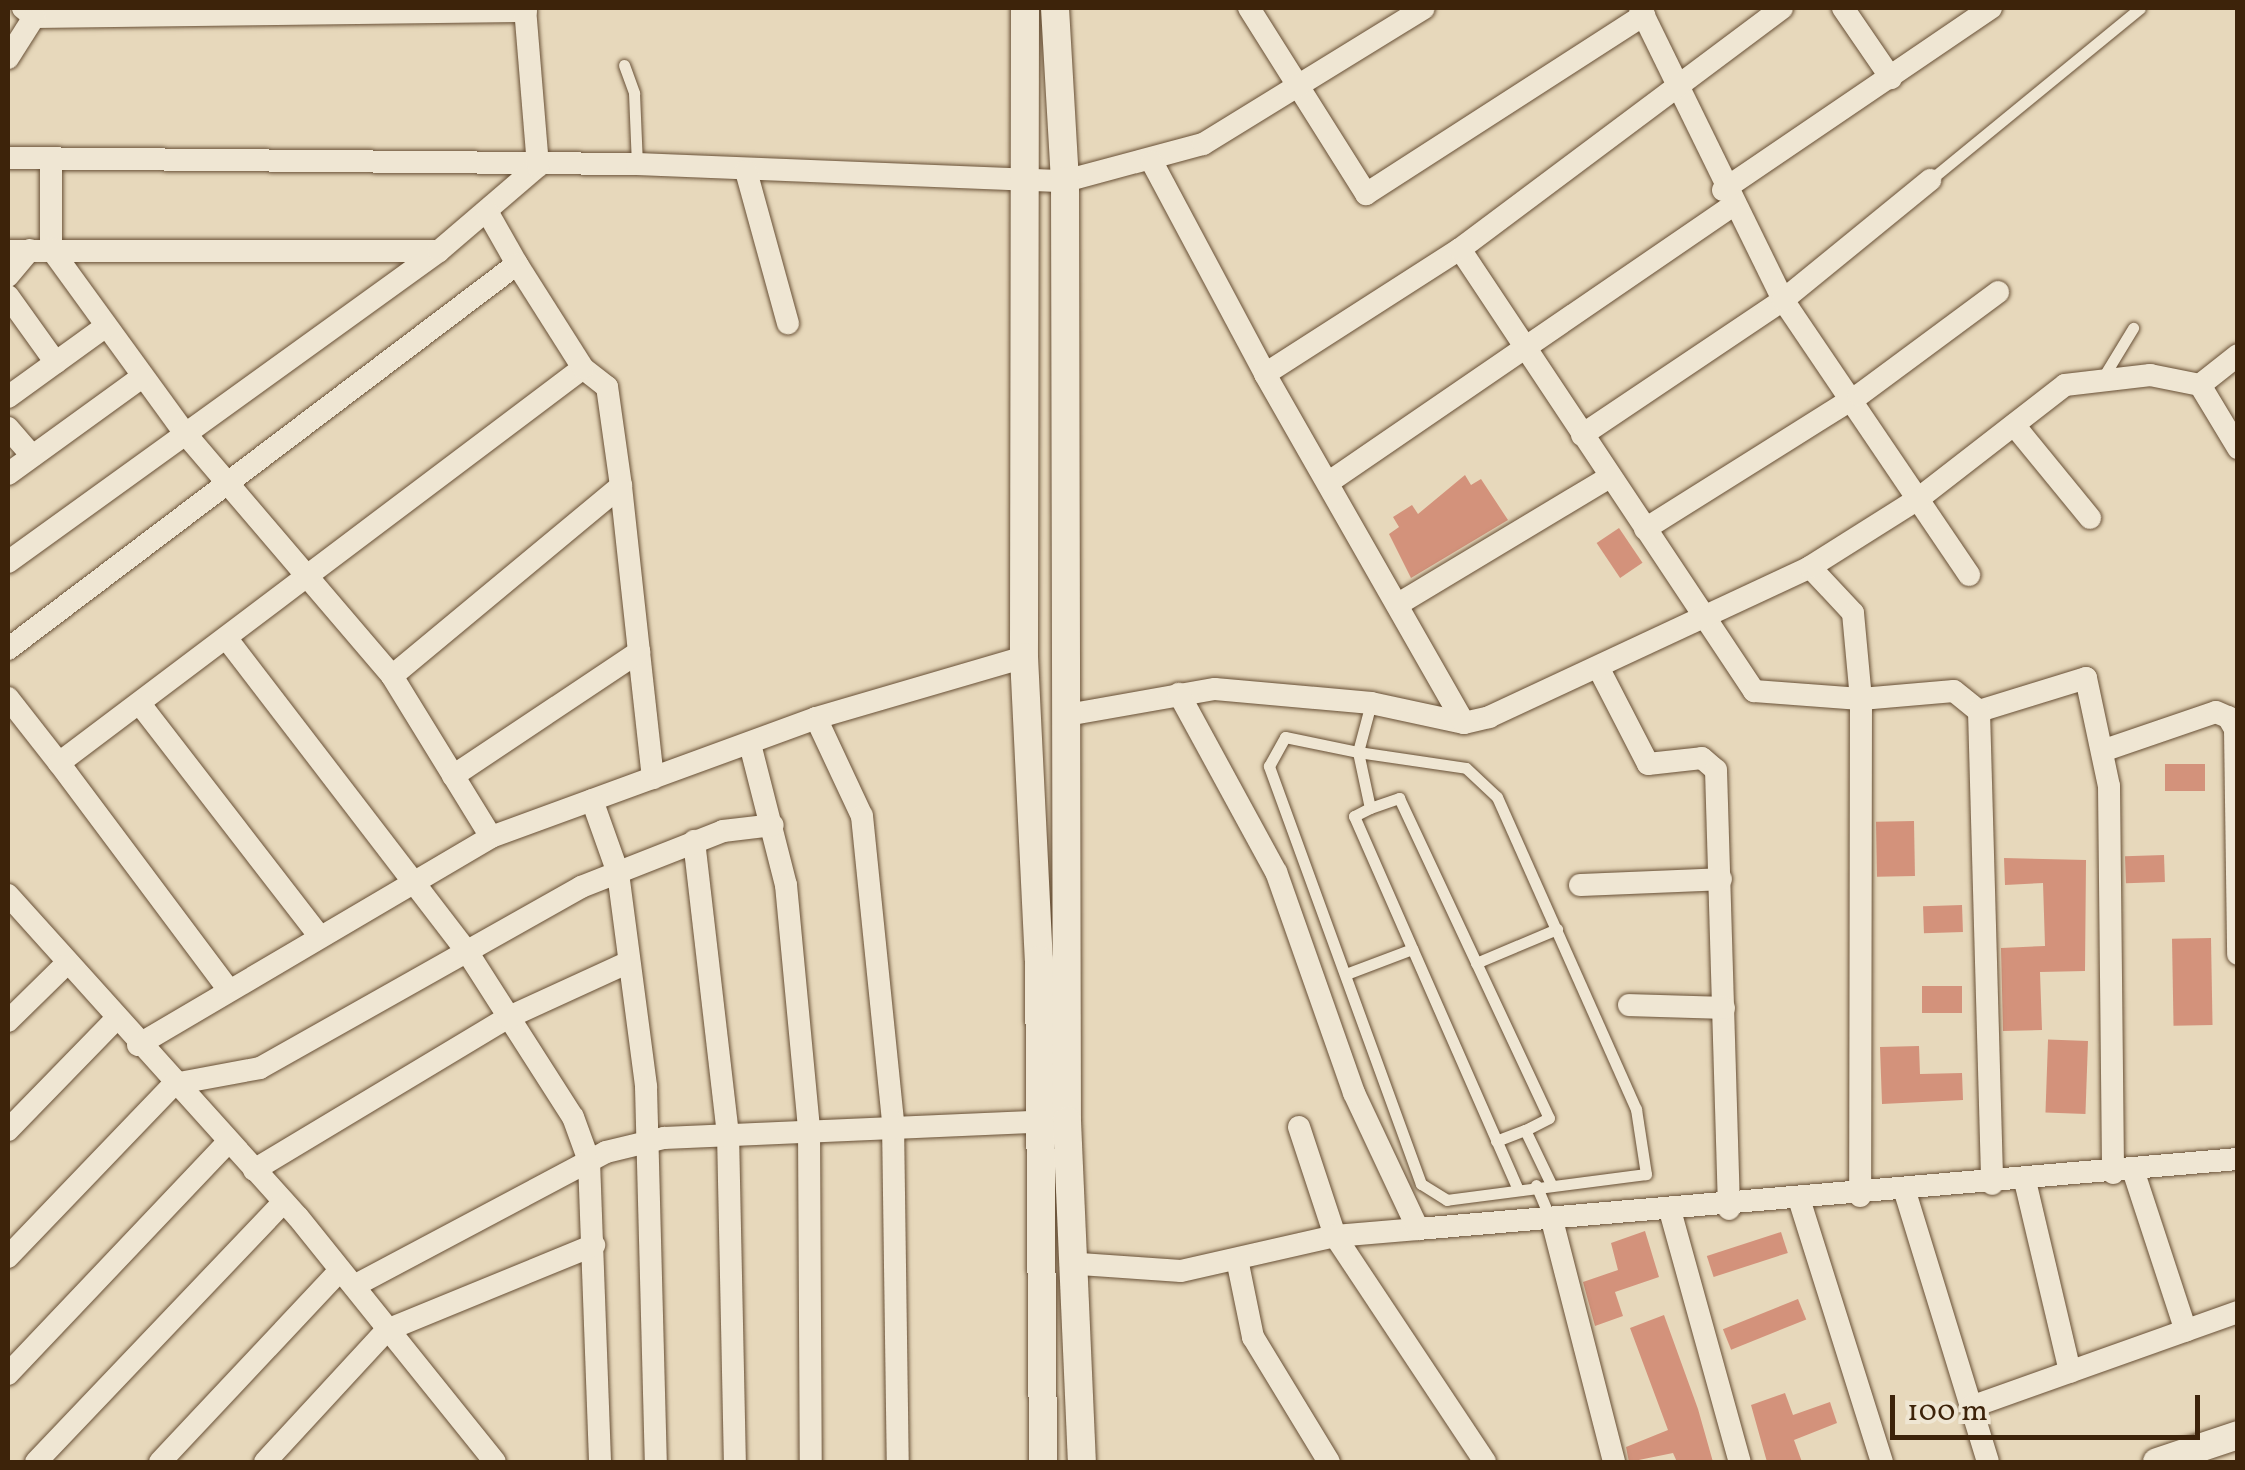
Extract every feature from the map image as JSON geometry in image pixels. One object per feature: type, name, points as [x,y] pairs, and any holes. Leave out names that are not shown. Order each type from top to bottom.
[{"type":"street","points":[[1026,8],[1024,657],[1043,1462]]},
{"type":"street","points":[[1056,8],[1065,181],[1067,1121],[1080,1264],[1082,1462]]},
{"type":"street","points":[[1249,8],[1297,91],[1366,194],[1642,11],[1728,198],[1783,300],[1969,575]]},
{"type":"street","points":[[8,158],[637,164],[1065,181],[1152,162],[1297,91],[1424,8]]},
{"type":"street","points":[[1265,374],[1460,249],[1678,91],[1782,8]]},
{"type":"street","points":[[1843,8],[1891,78]]},
{"type":"street","points":[[1329,482],[1527,350],[1728,198],[1991,8]]},
{"type":"street","points":[[8,58],[28,12],[525,9],[538,166]]},
{"type":"street","points":[[8,276],[30,250],[51,159]]},
{"type":"street","points":[[1152,162],[1265,374],[1400,602],[1464,724]]},
{"type":"street","points":[[8,562],[183,432],[439,251],[488,214],[538,166]]},
{"type":"street","points":[[746,171],[788,324]]},
{"type":"street","points":[[1582,435],[1783,300],[1930,180]]},
{"type":"street","points":[[488,214],[583,368],[607,386],[653,778]]},
{"type":"street","points":[[1460,249],[1754,692],[1861,698],[1954,690],[1978,711],[1992,1184]]},
{"type":"street","points":[[30,250],[439,251]]},
{"type":"street","points":[[30,250],[106,326],[183,432],[310,572],[392,676],[491,837]]},
{"type":"street","points":[[8,649],[517,264]]},
{"type":"street","points":[[1644,529],[1852,400],[1998,292]]},
{"type":"street","points":[[8,296],[56,363]]},
{"type":"street","points":[[8,397],[106,326]]},
{"type":"street","points":[[2200,385],[2238,354]]},
{"type":"street","points":[[59,763],[583,368]]},
{"type":"street","points":[[8,474],[142,376]]},
{"type":"street","points":[[1068,715],[1179,694],[1371,702],[1464,724],[1598,667],[1810,567],[1918,499],[2065,384],[2150,376],[2200,385],[2238,448]]},
{"type":"street","points":[[2014,425],[2090,518]]},
{"type":"street","points":[[8,428],[32,456]]},
{"type":"street","points":[[1400,602],[1610,476]]},
{"type":"street","points":[[392,676],[621,486]]},
{"type":"street","points":[[1810,567],[1853,613],[1861,698],[1860,1196]]},
{"type":"street","points":[[227,639],[466,950],[573,1118],[589,1161],[600,1462]]},
{"type":"street","points":[[454,776],[639,652]]},
{"type":"street","points":[[138,1044],[491,837],[816,718],[1024,657]]},
{"type":"street","points":[[1598,667],[1648,764],[1702,758],[1716,770],[1729,1208]]},
{"type":"street","points":[[1978,711],[2086,678],[2102,752],[2123,1172],[2186,1331]]},
{"type":"street","points":[[1179,694],[1276,872],[1354,1093],[1418,1230]]},
{"type":"street","points":[[8,698],[230,990]]},
{"type":"street","points":[[140,704],[320,937]]},
{"type":"street","points":[[2102,752],[2216,712],[2228,717],[2235,729],[2238,954]]},
{"type":"street","points":[[816,718],[862,816],[893,1122],[898,1462]]},
{"type":"street","points":[[750,744],[773,826],[809,1128],[811,1462]]},
{"type":"street","points":[[592,800],[618,873],[650,1141],[656,1462]]},
{"type":"street","points":[[8,1258],[174,1084],[260,1068],[466,950],[618,873],[694,841],[773,826]]},
{"type":"street","points":[[694,841],[728,1133],[734,1462]]},
{"type":"street","points":[[1580,885],[1721,880]]},
{"type":"street","points":[[8,897],[64,966],[284,1202],[495,1462]]},
{"type":"street","points":[[254,1170],[508,1018],[629,962]]},
{"type":"street","points":[[8,1021],[64,966]]},
{"type":"street","points":[[1629,1005],[1724,1008]]},
{"type":"street","points":[[8,1130],[115,1020]]},
{"type":"street","points":[[160,1462],[347,1278],[589,1161],[650,1141],[728,1133],[893,1122],[1067,1121]]},
{"type":"street","points":[[1299,1127],[1335,1236],[1485,1462]]},
{"type":"street","points":[[8,1374],[228,1142]]},
{"type":"street","points":[[1080,1264],[1238,1264],[1335,1236],[1670,1214],[2238,1159]]},
{"type":"street","points":[[2025,1181],[2070,1372]]},
{"type":"street","points":[[1905,1192],[1988,1462]]},
{"type":"street","points":[[36,1462],[284,1202]]},
{"type":"street","points":[[1800,1202],[1882,1462]]},
{"type":"street","points":[[1670,1214],[1740,1462]]},
{"type":"street","points":[[1552,1224],[1614,1462]]},
{"type":"street","points":[[266,1462],[388,1330],[594,1244]]},
{"type":"street","points":[[1238,1264],[1253,1337],[1329,1462]]},
{"type":"street","points":[[1971,1407],[2238,1312]]},
{"type":"street","points":[[2158,1462],[2238,1434]]},
{"type":"lane","points":[[1930,180],[2140,8]]},
{"type":"lane","points":[[624,65],[637,164]]},
{"type":"lane","points":[[2101,381],[2133,328]]},
{"type":"lane","points":[[1370,808],[1358,752],[1371,702]]},
{"type":"lane","points":[[1284,738],[1358,752],[1482,778],[1557,929],[1636,1109],[1646,1174],[1536,1185],[1447,1200],[1421,1184],[1268,766],[1284,738]]},
{"type":"lane","points":[[1496,1141],[1549,1118],[1399,798],[1354,816],[1412,950],[1496,1141],[1517,1188]]},
{"type":"lane","points":[[1476,963],[1557,929]]},
{"type":"lane","points":[[1346,974],[1412,950]]},
{"type":"lane","points":[[1525,1130],[1551,1184]]},
{"type":"lane","points":[[1536,1185],[1552,1224]]},
{"type":"building","points":[[1465,475],[1471,485],[1481,479],[1508,520],[1411,578],[1389,534],[1399,527],[1393,517],[1412,505],[1418,514]]},
{"type":"building","points":[[1619,528],[1642,563],[1620,578],[1597,543]]},
{"type":"building","points":[[2165,764],[2205,764],[2205,791],[2165,791]]},
{"type":"building","points":[[1914,821],[1915,876],[1877,877],[1876,822]]},
{"type":"building","points":[[2164,855],[2165,882],[2126,883],[2125,856]]},
{"type":"building","points":[[2004,858],[2086,860],[2085,971],[2040,972],[2042,1030],[2003,1031],[2001,948],[2045,946],[2043,883],[2005,885]]},
{"type":"building","points":[[1962,905],[1963,932],[1924,933],[1923,906]]},
{"type":"building","points":[[2211,938],[2213,1025],[2174,1026],[2172,939]]},
{"type":"building","points":[[1922,986],[1962,986],[1962,1013],[1922,1013]]},
{"type":"building","points":[[2048,1040],[2088,1041],[2085,1114],[2045,1113]]},
{"type":"building","points":[[1919,1046],[1920,1074],[1962,1073],[1963,1100],[1882,1104],[1880,1047]]},
{"type":"building","points":[[1645,1231],[1659,1277],[1615,1292],[1623,1316],[1595,1326],[1583,1282],[1618,1270],[1611,1243]]},
{"type":"building","points":[[1781,1232],[1788,1253],[1714,1277],[1707,1256]]},
{"type":"building","points":[[1798,1299],[1806,1319],[1731,1350],[1723,1329]]},
{"type":"building","points":[[1664,1315],[1713,1462],[1677,1462],[1673,1453],[1629,1462],[1626,1447],[1668,1430],[1630,1328]]},
{"type":"building","points":[[1785,1393],[1793,1415],[1830,1402],[1837,1423],[1794,1440],[1802,1462],[1767,1462],[1751,1405]]}]
